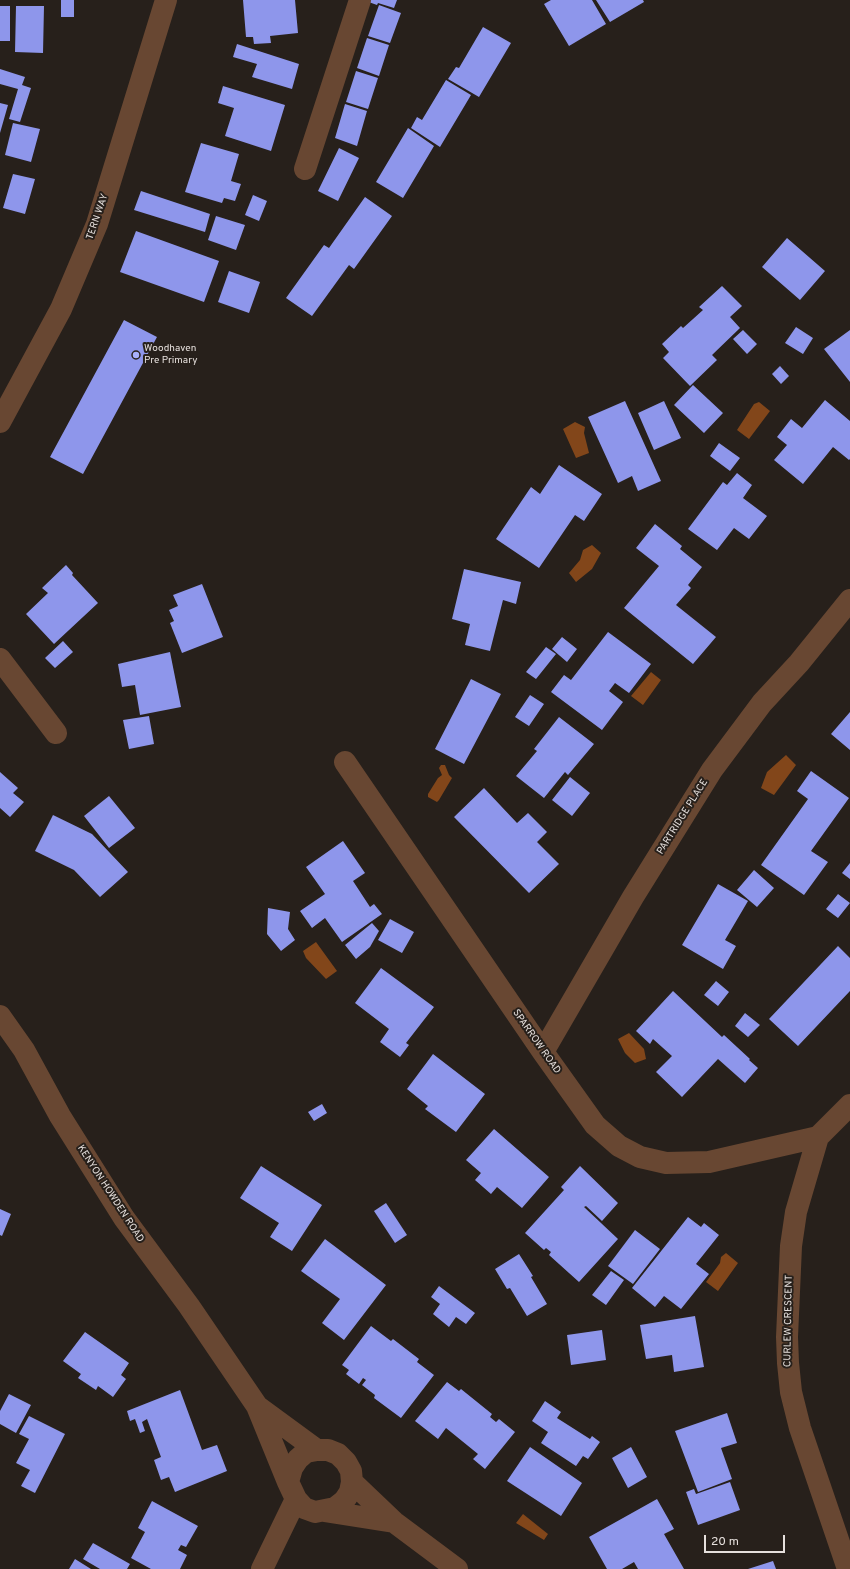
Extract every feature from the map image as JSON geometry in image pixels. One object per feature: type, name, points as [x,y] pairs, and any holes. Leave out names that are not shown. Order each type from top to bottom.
[{"type":"street","name":"TERN WAY","points":[[0,422],[61,309],[97,224],[166,0]]},
{"type":"street","points":[[305,169],[360,0]]},
{"type":"street","name":"PARTRIDGE PLACE","points":[[543,1052],[633,897],[712,770],[762,703],[799,663],[850,600]]},
{"type":"street","points":[[0,659],[56,733]]},
{"type":"street","name":"SPARROW ROAD","points":[[345,762],[543,1052],[595,1125],[620,1146],[640,1157],[666,1163],[708,1162],[818,1137]]},
{"type":"street","name":"KENYON HOWDEN ROAD","points":[[0,1016],[24,1050],[60,1116],[124,1218],[189,1306],[257,1406],[292,1491]]},
{"type":"street","name":"CURLEW CRESCENT","points":[[848,1569],[800,1428],[791,1392],[788,1363],[791,1246],[796,1212],[818,1137],[850,1105]]},
{"type":"street","name":"KENYON HOWDEN ROAD","points":[[257,1406],[317,1450]]},
{"type":"street","points":[[317,1450],[328,1450],[342,1458],[351,1471],[352,1482],[350,1492],[344,1502],[335,1508],[320,1512],[266,1561],[292,1491],[292,1468],[298,1459],[306,1452],[317,1450]]},
{"type":"street","points":[[352,1482],[394,1522],[457,1569]]},
{"type":"street","points":[[292,1491],[304,1508],[320,1512],[394,1522]]},
{"type":"shaded area","points":[[759,402],[770,411],[749,439],[737,430],[754,404]]},
{"type":"shaded area","points":[[575,422],[585,427],[584,433],[589,453],[576,458],[563,429]]},
{"type":"shaded area","points":[[592,545],[601,553],[592,569],[576,582],[569,573],[580,560],[583,550]]},
{"type":"shaded area","points":[[651,672],[661,680],[643,705],[631,696]]},
{"type":"shaded area","points":[[786,755],[796,765],[774,795],[761,788],[767,772]]},
{"type":"shaded area","points":[[441,765],[445,765],[449,775],[452,778],[437,802],[428,797],[428,794],[438,778],[442,775],[439,768]]},
{"type":"shaded area","points":[[316,942],[337,971],[326,979],[306,958],[303,951]]},
{"type":"shaded area","points":[[629,1033],[644,1049],[646,1059],[635,1063],[625,1053],[618,1039]]},
{"type":"shaded area","points":[[726,1253],[738,1263],[718,1291],[706,1282],[720,1263],[721,1257]]},
{"type":"shaded area","points":[[523,1514],[548,1534],[544,1540],[516,1523]]},
{"type":"building","points":[[61,0],[74,0],[74,17],[61,17]]},
{"type":"building","points":[[243,0],[295,0],[298,33],[270,36],[271,43],[254,44],[253,37],[246,37]]},
{"type":"building","points":[[363,0],[397,0],[394,8],[378,3],[377,5]]},
{"type":"building","points":[[551,0],[592,0],[606,24],[569,46],[544,4]]},
{"type":"building","points":[[596,0],[643,0],[644,2],[610,22]]},
{"type":"building","points":[[379,5],[401,13],[390,43],[368,36]]},
{"type":"building","points":[[0,6],[10,6],[10,41],[0,41]]},
{"type":"building","points":[[16,6],[44,6],[43,53],[15,52]]},
{"type":"building","points":[[483,27],[511,43],[479,97],[448,79],[456,67],[459,68]]},
{"type":"building","points":[[367,38],[389,45],[379,76],[357,68]]},
{"type":"building","points":[[237,44],[299,64],[292,89],[252,77],[257,64],[233,57]]},
{"type":"building","points":[[0,69],[25,77],[22,85],[31,88],[20,122],[9,119],[18,89],[0,84]]},
{"type":"building","points":[[356,71],[378,78],[368,109],[346,102]]},
{"type":"building","points":[[446,80],[471,95],[440,147],[411,128],[417,117],[422,120]]},
{"type":"building","points":[[223,86],[285,105],[271,151],[225,136],[234,108],[218,103]]},
{"type":"building","points":[[0,103],[8,105],[0,133]]},
{"type":"building","points":[[345,104],[367,111],[357,146],[335,138]]},
{"type":"building","points":[[13,123],[40,129],[31,162],[5,155]]},
{"type":"building","points":[[408,128],[434,146],[403,198],[376,182]]},
{"type":"building","points":[[201,143],[239,154],[231,181],[241,184],[235,201],[224,198],[222,203],[185,192]]},
{"type":"building","points":[[339,148],[359,158],[338,201],[318,191]]},
{"type":"building","points":[[13,174],[35,179],[25,214],[3,208]]},
{"type":"building","points":[[141,191],[210,214],[205,232],[134,210]]},
{"type":"building","points":[[253,195],[267,201],[259,221],[245,215]]},
{"type":"building","points":[[365,197],[392,216],[354,269],[349,265],[312,316],[286,298],[324,245],[329,248]]},
{"type":"building","points":[[216,216],[245,225],[236,250],[208,240]]},
{"type":"building","points":[[136,231],[219,261],[204,302],[120,272]]},
{"type":"building","points":[[787,238],[825,271],[800,300],[762,267]]},
{"type":"building","points":[[229,271],[260,282],[249,313],[218,302]]},
{"type":"building","points":[[722,286],[742,306],[730,317],[740,328],[712,355],[717,360],[690,386],[663,358],[669,352],[662,344],[681,326],[683,328],[703,310],[699,307]]},
{"type":"building","points":[[124,320],[157,337],[83,474],[50,457]]},
{"type":"building","points":[[796,327],[813,338],[803,354],[785,343]]},
{"type":"building","points":[[743,330],[757,344],[747,354],[733,339]]},
{"type":"building","points":[[850,330],[850,382],[824,349]]},
{"type":"building","points":[[780,366],[789,376],[781,384],[772,374]]},
{"type":"building","points":[[693,385],[723,413],[704,433],[674,405]]},
{"type":"building","points":[[825,400],[850,421],[850,459],[849,460],[833,447],[803,484],[774,460],[787,445],[777,437],[791,419],[802,428]]},
{"type":"building","points":[[625,401],[661,481],[638,491],[632,476],[618,483],[588,417]]},
{"type":"building","points":[[664,401],[681,438],[654,450],[638,413]]},
{"type":"building","points":[[719,443],[740,458],[730,471],[710,456]]},
{"type":"building","points":[[559,465],[602,494],[584,521],[575,515],[539,568],[496,539],[531,487],[540,494]]},
{"type":"building","points":[[737,473],[752,485],[743,498],[767,516],[749,539],[734,528],[717,550],[688,529],[723,482],[727,485]]},
{"type":"building","points":[[655,524],[682,546],[680,549],[702,567],[688,585],[691,588],[676,605],[716,637],[693,664],[624,608],[659,566],[636,548]]},
{"type":"building","points":[[66,565],[73,573],[72,575],[98,603],[54,644],[26,614],[48,593],[42,588]]},
{"type":"building","points":[[464,569],[521,582],[516,604],[503,600],[490,651],[465,645],[470,624],[452,619]]},
{"type":"building","points":[[202,584],[223,637],[182,653],[170,623],[174,621],[169,610],[178,606],[173,595]]},
{"type":"building","points":[[608,632],[651,664],[629,693],[615,683],[609,691],[623,702],[602,730],[551,692],[564,675],[571,680]]},
{"type":"building","points":[[562,637],[577,649],[567,662],[552,649]]},
{"type":"building","points":[[63,641],[73,652],[55,668],[45,658]]},
{"type":"building","points":[[546,647],[556,654],[536,679],[526,672]]},
{"type":"building","points":[[170,652],[181,707],[140,715],[135,685],[122,687],[118,664]]},
{"type":"building","points":[[471,679],[501,694],[464,764],[435,749]]},
{"type":"building","points":[[530,695],[544,704],[529,726],[515,717]]},
{"type":"building","points":[[850,712],[850,750],[831,734]]},
{"type":"building","points":[[149,716],[154,744],[129,749],[123,720]]},
{"type":"building","points":[[559,717],[594,744],[568,775],[565,772],[544,798],[516,776],[537,751],[534,749]]},
{"type":"building","points":[[811,771],[849,798],[811,851],[828,862],[804,895],[761,865],[808,799],[797,791]]},
{"type":"building","points":[[0,772],[18,788],[13,793],[24,802],[10,817],[0,808]]},
{"type":"building","points":[[570,777],[590,793],[572,816],[552,800]]},
{"type":"building","points":[[484,788],[517,823],[528,813],[547,832],[537,842],[559,864],[529,893],[454,817]]},
{"type":"building","points":[[109,796],[135,828],[109,848],[84,816]]},
{"type":"building","points":[[53,815],[92,834],[128,872],[100,897],[74,870],[35,851]]},
{"type":"building","points":[[343,841],[365,873],[353,881],[370,907],[374,904],[382,914],[342,942],[325,918],[312,928],[300,911],[325,894],[306,867]]},
{"type":"building","points":[[850,863],[850,879],[842,873]]},
{"type":"building","points":[[754,870],[774,888],[757,907],[737,890]]},
{"type":"building","points":[[718,884],[748,901],[725,940],[736,946],[723,969],[682,945]]},
{"type":"building","points":[[838,894],[850,903],[838,918],[826,909]]},
{"type":"building","points":[[268,908],[290,912],[288,929],[295,940],[281,951],[267,934]]},
{"type":"building","points":[[390,919],[414,932],[402,953],[378,940]]},
{"type":"building","points":[[372,923],[379,931],[370,947],[356,959],[345,945]]},
{"type":"building","points":[[838,946],[850,958],[850,991],[798,1046],[769,1019]]},
{"type":"building","points":[[381,968],[434,1007],[406,1043],[409,1045],[400,1057],[380,1042],[389,1029],[355,1003]]},
{"type":"building","points":[[716,981],[729,992],[718,1006],[704,995]]},
{"type":"building","points":[[673,991],[722,1037],[724,1035],[758,1068],[745,1083],[718,1059],[682,1097],[656,1072],[672,1056],[653,1039],[650,1044],[636,1031]]},
{"type":"building","points":[[745,1013],[760,1025],[748,1037],[735,1026]]},
{"type":"building","points":[[433,1054],[485,1094],[456,1132],[425,1109],[428,1106],[407,1089]]},
{"type":"building","points":[[322,1104],[327,1113],[314,1121],[308,1112]]},
{"type":"building","points":[[494,1129],[549,1177],[522,1208],[497,1187],[491,1194],[475,1180],[481,1173],[466,1160]]},
{"type":"building","points":[[261,1166],[322,1205],[292,1251],[270,1237],[279,1223],[240,1198]]},
{"type":"building","points":[[580,1166],[618,1203],[602,1221],[586,1206],[584,1207],[618,1239],[579,1282],[549,1255],[551,1252],[546,1248],[544,1250],[525,1233],[564,1190],[561,1187]]},
{"type":"building","points":[[386,1203],[407,1235],[395,1243],[374,1211]]},
{"type":"building","points":[[0,1209],[11,1214],[2,1236],[0,1235]]},
{"type":"building","points":[[688,1217],[701,1227],[704,1223],[719,1235],[696,1264],[709,1274],[681,1309],[664,1296],[655,1307],[632,1288]]},
{"type":"building","points":[[635,1230],[660,1249],[633,1284],[608,1266]]},
{"type":"building","points":[[325,1239],[386,1285],[344,1340],[322,1323],[340,1299],[301,1271]]},
{"type":"building","points":[[519,1254],[533,1276],[531,1277],[547,1304],[527,1316],[510,1288],[507,1289],[495,1269]]},
{"type":"building","points":[[611,1271],[624,1280],[606,1305],[592,1295]]},
{"type":"building","points":[[439,1286],[475,1313],[466,1324],[456,1317],[449,1327],[433,1314],[440,1304],[431,1297]]},
{"type":"building","points":[[695,1316],[704,1367],[674,1372],[672,1355],[646,1359],[640,1325]]},
{"type":"building","points":[[371,1326],[391,1341],[393,1339],[419,1359],[417,1362],[434,1375],[401,1418],[374,1398],[375,1395],[362,1385],[366,1380],[363,1378],[359,1384],[346,1374],[349,1370],[342,1365]]},
{"type":"building","points":[[602,1330],[606,1360],[571,1365],[567,1335]]},
{"type":"building","points":[[85,1332],[129,1363],[121,1375],[126,1379],[113,1397],[98,1386],[96,1390],[78,1378],[81,1374],[63,1361]]},
{"type":"building","points":[[447,1382],[459,1391],[461,1389],[492,1414],[490,1417],[496,1422],[499,1419],[515,1432],[485,1469],[473,1459],[478,1454],[446,1428],[438,1439],[415,1421]]},
{"type":"building","points":[[180,1390],[202,1450],[217,1445],[227,1471],[175,1492],[169,1477],[161,1480],[154,1460],[161,1457],[147,1419],[142,1422],[145,1431],[140,1433],[135,1419],[130,1421],[127,1411]]},
{"type":"building","points":[[9,1394],[31,1405],[16,1433],[0,1424],[0,1411]]},
{"type":"building","points":[[545,1401],[561,1412],[557,1418],[590,1439],[592,1436],[600,1442],[588,1459],[583,1456],[576,1466],[541,1443],[548,1432],[532,1421]]},
{"type":"building","points":[[727,1413],[737,1443],[721,1448],[732,1479],[698,1492],[675,1431]]},
{"type":"building","points":[[29,1416],[65,1434],[35,1493],[21,1486],[30,1470],[16,1463],[29,1439],[19,1434]]},
{"type":"building","points":[[530,1447],[582,1483],[561,1516],[507,1481]]},
{"type":"building","points":[[631,1447],[647,1477],[628,1488],[612,1458]]},
{"type":"building","points":[[730,1482],[740,1510],[698,1525],[686,1492],[694,1489],[696,1494]]},
{"type":"building","points":[[657,1499],[674,1529],[664,1534],[684,1569],[638,1569],[634,1562],[622,1569],[607,1569],[589,1537]]},
{"type":"building","points":[[152,1501],[198,1526],[186,1547],[181,1545],[178,1550],[187,1555],[180,1569],[151,1569],[131,1558],[145,1532],[138,1528]]},
{"type":"building","points":[[93,1543],[130,1564],[127,1569],[100,1569],[83,1559]]},
{"type":"building","points":[[75,1559],[91,1569],[69,1569]]},
{"type":"building","points":[[773,1561],[776,1569],[748,1569]]},
{"type":"place","name":"Woodhaven Pre Primary","points":[[136,355]]}]
